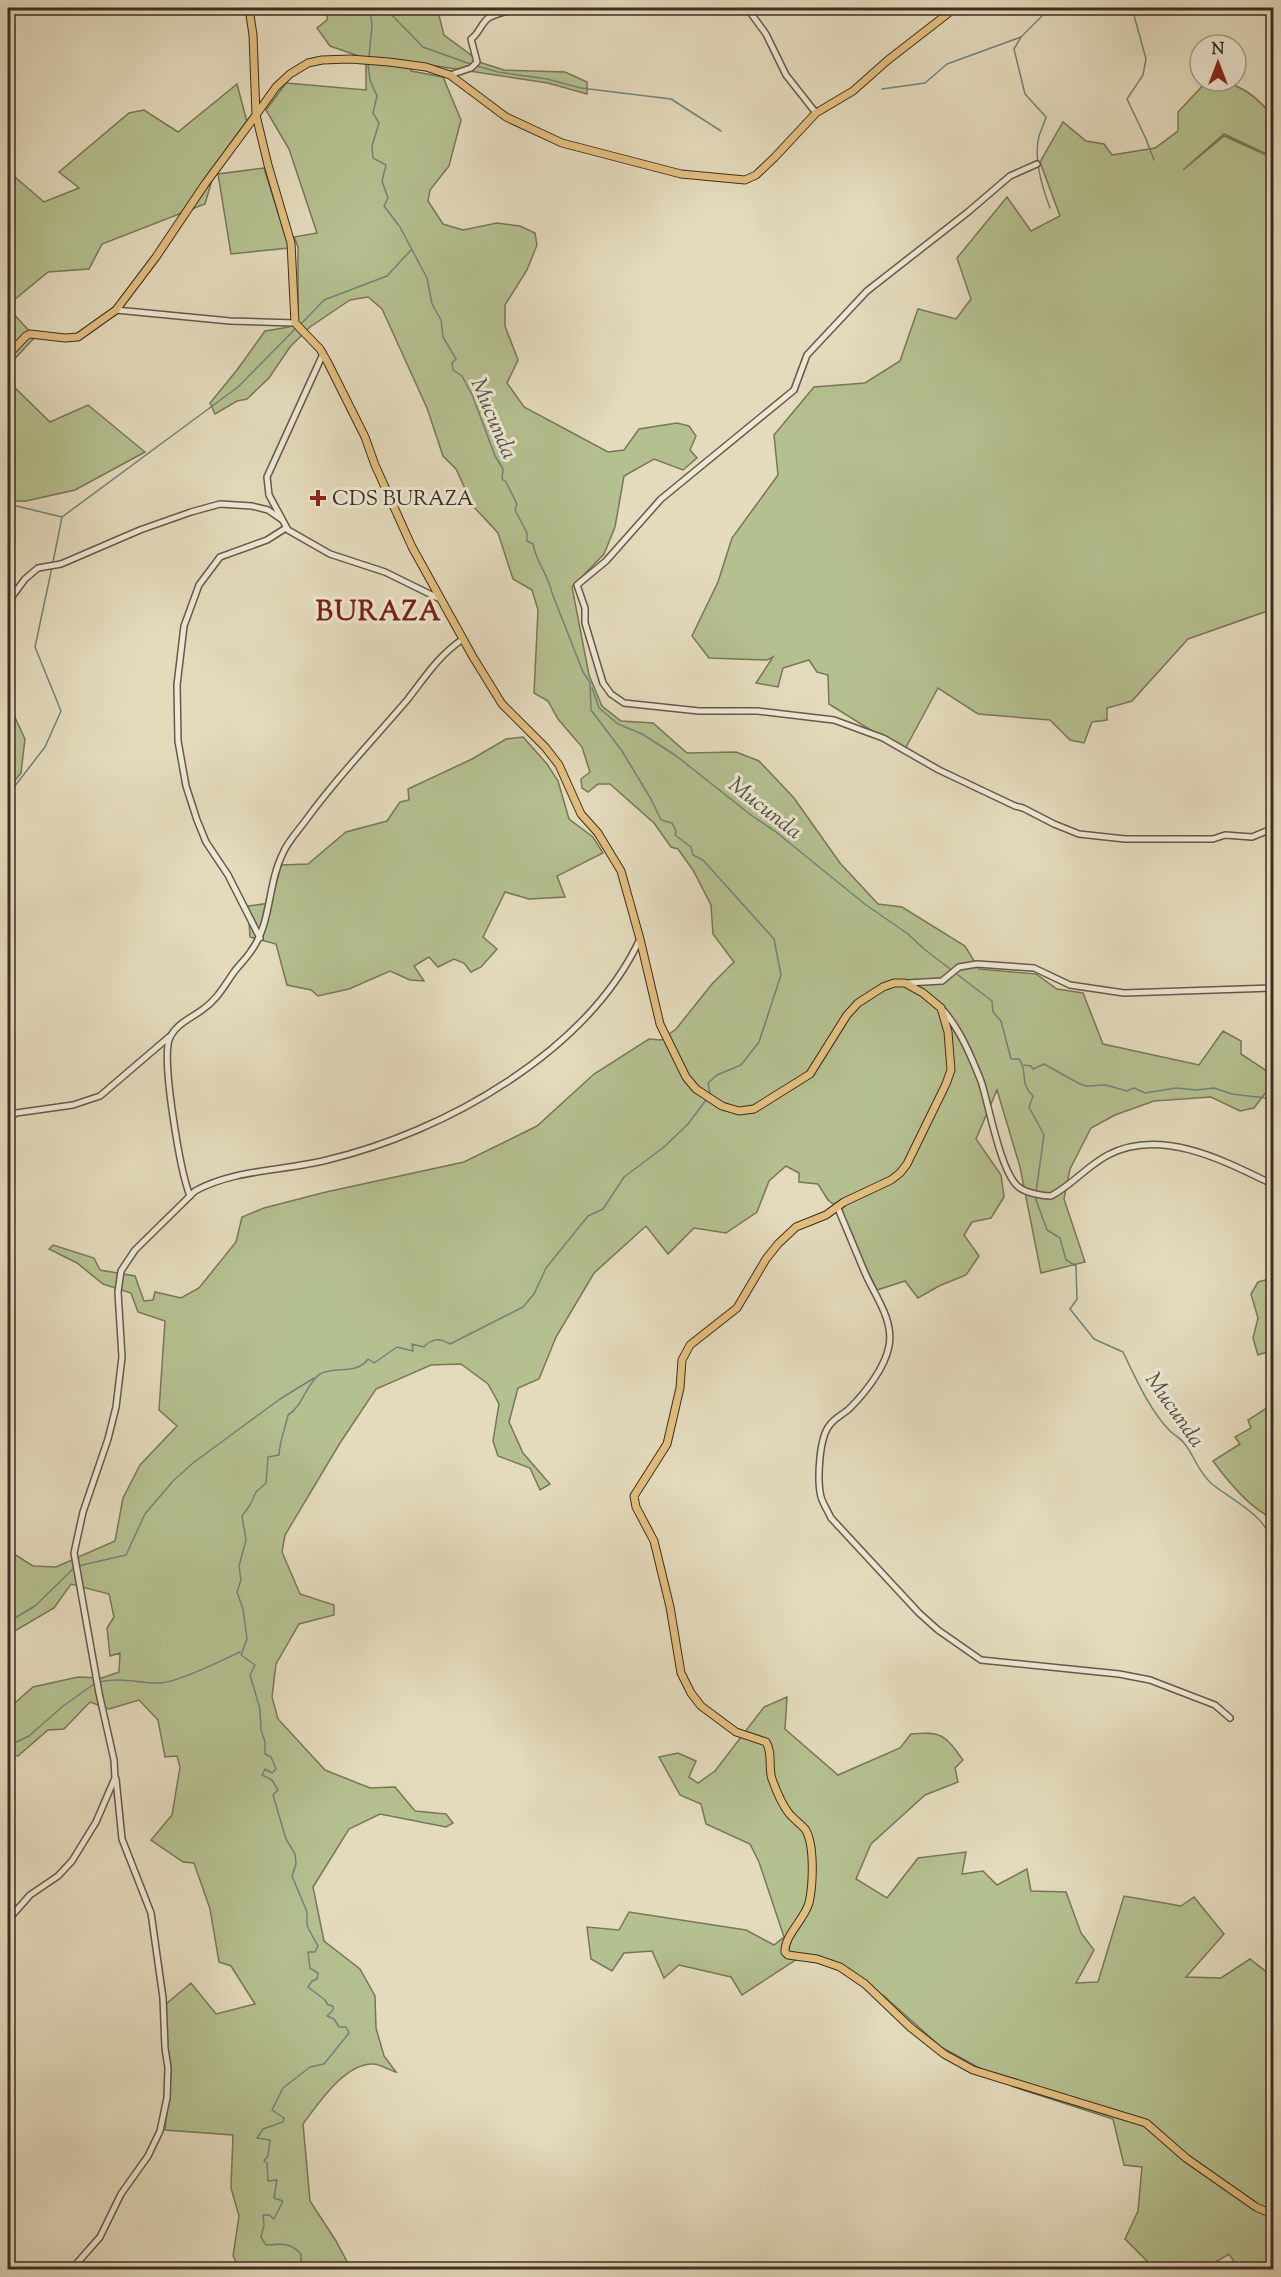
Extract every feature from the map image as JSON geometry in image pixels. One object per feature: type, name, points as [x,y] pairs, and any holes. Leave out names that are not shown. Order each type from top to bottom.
[{"type":"main road","points":[[249,8],[253,35],[256,115],[291,243],[295,323],[323,354],[362,430],[412,547],[463,639],[502,704],[559,765],[581,814],[613,855],[624,878],[660,1024],[686,1077],[708,1098],[739,1111],[761,1105],[810,1074],[847,1015],[858,1003],[894,982],[905,983],[941,1008],[948,1032],[950,1073],[907,1164],[891,1180],[837,1206],[826,1215],[798,1226],[778,1244],[759,1270],[737,1308],[695,1340],[686,1350],[682,1360],[680,1388],[667,1444],[634,1496],[636,1507],[654,1541],[670,1606],[681,1673],[691,1693],[701,1706],[736,1732],[760,1740],[768,1746],[771,1774],[779,1796],[788,1812],[807,1834],[812,1863],[809,1901],[800,1923],[785,1945],[784,1952],[788,1955],[817,1959],[840,1967],[865,1984],[910,2027],[944,2054],[973,2070],[1146,2123],[1186,2158],[1256,2206],[1274,2215]]},
{"type":"main road","points":[[8,355],[30,334],[65,338],[78,337],[116,310],[276,87],[290,74],[308,63],[333,59],[364,59],[426,67],[450,75],[506,117],[562,143],[681,174],[745,180],[756,175],[816,113],[853,92],[888,60],[955,8]]},
{"type":"street","points":[[450,75],[471,68],[477,62],[471,39],[478,34],[482,25],[490,17],[519,8]]},
{"type":"street","points":[[747,8],[766,34],[786,75],[816,113]]},
{"type":"street","points":[[1037,164],[1010,176],[867,291],[807,355],[794,390],[661,499],[606,561],[577,585],[585,608],[585,623],[603,683],[611,694],[624,703],[699,711],[757,711],[834,720],[883,738],[939,770],[1079,834],[1125,839],[1213,839],[1225,835],[1252,837],[1274,828]]},
{"type":"street","points":[[116,310],[230,321],[295,323]]},
{"type":"street","points":[[323,354],[267,477],[267,490],[286,528],[330,554],[385,572],[440,598]]},
{"type":"street","points":[[8,602],[25,579],[38,568],[61,564],[140,530],[191,512],[220,504],[252,506],[268,510],[282,519]]},
{"type":"street","points":[[260,938],[228,875],[206,842],[197,820],[186,786],[178,741],[177,685],[184,626],[199,585],[220,557],[267,540],[286,528]]},
{"type":"street","points":[[8,1119],[16,1113],[73,1105],[100,1096],[180,1025],[212,1004],[260,938],[278,864],[290,841],[326,792],[409,697],[430,669],[452,646],[463,639]]},
{"type":"street","points":[[71,2270],[100,2237],[121,2194],[148,2156],[160,2131],[167,2098],[168,2068],[163,1998],[151,1913],[122,1839],[114,1760],[101,1706],[74,1553],[83,1512],[108,1439],[116,1407],[122,1357],[119,1277],[125,1263],[135,1250],[190,1196],[205,1185],[228,1178],[325,1161],[382,1145],[448,1116],[486,1095],[570,1035],[627,966],[640,939]]},
{"type":"street","points":[[905,983],[942,981],[963,966],[977,964],[1030,968],[1070,985],[1128,993],[1274,988]]},
{"type":"street","points":[[941,1008],[952,1020],[964,1042],[980,1081],[1003,1159],[1013,1180],[1020,1188],[1051,1196],[1107,1155],[1131,1147],[1161,1144],[1183,1148],[1237,1168],[1274,1185]]},
{"type":"street","points":[[170,1036],[168,1050],[171,1094],[182,1172],[190,1196]]},
{"type":"street","points":[[837,1206],[865,1274],[882,1307],[889,1341],[882,1363],[864,1392],[851,1407],[830,1424],[825,1433],[820,1491],[831,1518],[919,1613],[938,1630],[981,1660],[1119,1674],[1150,1680],[1215,1705],[1230,1718]]},
{"type":"street","points":[[8,1920],[30,1895],[44,1887],[68,1867],[96,1822],[116,1778]]},
{"type":"green space","points":[[328,8],[437,8],[444,35],[482,63],[504,70],[565,72],[587,82],[587,94],[548,83],[410,62],[411,71],[443,77],[461,120],[449,166],[430,190],[428,201],[443,224],[463,230],[497,223],[520,226],[535,233],[537,245],[527,270],[505,305],[505,326],[518,360],[507,383],[524,407],[608,452],[624,450],[639,429],[677,423],[689,426],[696,436],[690,450],[697,458],[683,470],[654,459],[624,476],[615,527],[604,554],[572,587],[589,675],[602,706],[621,721],[653,723],[687,753],[736,752],[759,761],[794,798],[840,863],[878,904],[902,907],[965,946],[979,969],[1036,974],[1057,989],[1083,993],[1103,1044],[1199,1065],[1223,1031],[1241,1041],[1241,1054],[1273,1075],[1273,1083],[1254,1108],[1240,1111],[1211,1097],[1154,1101],[1115,1115],[1091,1128],[1070,1169],[1064,1199],[1085,1262],[1041,1273],[1020,1167],[997,1090],[976,1139],[1001,1175],[1004,1197],[991,1218],[972,1222],[964,1235],[979,1256],[966,1275],[918,1298],[905,1281],[877,1290],[837,1207],[828,1200],[818,1184],[799,1182],[799,1173],[786,1166],[769,1181],[757,1212],[726,1233],[694,1228],[668,1254],[646,1226],[594,1273],[556,1337],[539,1379],[518,1388],[509,1422],[523,1453],[550,1484],[540,1490],[530,1468],[498,1456],[493,1441],[499,1404],[488,1384],[461,1364],[431,1365],[376,1389],[340,1443],[285,1535],[282,1552],[300,1594],[334,1605],[334,1615],[299,1624],[276,1664],[272,1697],[278,1719],[325,1770],[370,1788],[395,1787],[415,1811],[446,1814],[453,1823],[446,1827],[380,1814],[349,1829],[313,1887],[324,1941],[360,1969],[375,1996],[376,2028],[384,2056],[396,2072],[373,2064],[352,2070],[333,2086],[303,2124],[310,2201],[351,2269],[240,2269],[233,2256],[239,2216],[231,2188],[233,2135],[165,2130],[171,2072],[167,2045],[166,2004],[191,1983],[216,2014],[255,2004],[231,1966],[219,1962],[210,1909],[194,1863],[183,1862],[151,1840],[172,1815],[180,1767],[177,1756],[165,1757],[158,1720],[139,1700],[109,1709],[90,1702],[64,1729],[48,1730],[18,1756],[8,1754],[8,1709],[33,1687],[78,1677],[102,1678],[119,1672],[120,1653],[110,1656],[107,1628],[114,1617],[109,1594],[71,1584],[54,1608],[13,1632],[8,1632],[8,1550],[33,1566],[56,1567],[115,1541],[123,1498],[140,1465],[177,1426],[159,1410],[165,1321],[138,1312],[131,1293],[103,1284],[77,1263],[49,1249],[53,1245],[94,1258],[100,1270],[135,1276],[144,1301],[153,1300],[155,1292],[181,1298],[199,1288],[236,1242],[242,1217],[264,1208],[326,1192],[464,1162],[537,1126],[594,1074],[649,1039],[661,1040],[676,1029],[712,984],[734,962],[713,934],[711,905],[693,870],[678,849],[671,847],[654,823],[610,784],[598,784],[588,792],[582,788],[581,779],[590,772],[582,747],[558,719],[548,701],[534,693],[538,610],[532,590],[513,579],[498,533],[473,506],[456,469],[443,456],[427,408],[382,309],[368,297],[350,300],[310,327],[290,347],[269,378],[247,399],[237,401],[215,414],[210,403],[265,331],[289,327],[298,312],[298,247],[294,237],[317,233],[289,149],[266,110],[286,83],[366,90],[366,65],[356,55],[330,46],[317,28],[327,20]]},
{"type":"green space","points":[[237,84],[247,122],[212,180],[205,204],[102,244],[89,269],[48,272],[8,305],[8,184],[16,178],[44,202],[79,188],[59,172],[129,113],[144,110],[178,132]]},
{"type":"green space","points":[[1248,92],[1273,116],[1273,157],[1224,134],[1183,170],[1224,136],[1273,158],[1273,609],[1188,639],[1132,701],[1107,708],[1107,720],[1092,722],[1084,743],[1070,740],[1050,720],[978,714],[938,688],[904,751],[829,704],[828,675],[817,672],[809,660],[783,668],[778,687],[756,683],[773,657],[767,660],[709,658],[692,636],[718,582],[732,538],[778,475],[774,435],[814,387],[865,383],[900,361],[918,309],[956,319],[971,299],[957,258],[1007,197],[1031,231],[1060,216],[1040,162],[1063,122],[1086,141],[1104,144],[1112,155],[1155,148],[1178,131],[1178,112],[1196,93]]},
{"type":"green space","points":[[264,168],[289,248],[231,254],[218,174]]},
{"type":"green space","points":[[8,308],[35,337],[8,366]]},
{"type":"green space","points":[[8,381],[50,422],[88,405],[145,452],[75,490],[26,501],[8,501]]},
{"type":"green space","points":[[8,702],[25,739],[21,773],[8,789]]},
{"type":"green space","points":[[523,737],[547,764],[558,781],[569,819],[593,837],[603,853],[557,876],[565,897],[529,899],[505,892],[483,937],[497,949],[481,967],[471,972],[464,963],[454,959],[438,967],[429,957],[414,966],[424,981],[410,980],[390,971],[349,989],[318,996],[311,990],[287,985],[276,944],[250,937],[248,906],[270,903],[281,865],[308,864],[346,832],[387,821],[400,802],[409,800],[408,789],[472,759],[506,739]]},
{"type":"green space","points":[[1273,1278],[1273,1350],[1258,1355],[1253,1338],[1258,1318],[1251,1294],[1258,1282]]},
{"type":"green space","points":[[1273,1404],[1273,1518],[1248,1501],[1213,1461],[1240,1444],[1235,1437],[1251,1428],[1248,1420]]},
{"type":"green space","points":[[787,1697],[785,1729],[838,1775],[900,1748],[911,1734],[930,1733],[942,1736],[963,1760],[955,1768],[958,1782],[925,1795],[871,1844],[856,1879],[887,1898],[918,1858],[966,1852],[962,1874],[983,1871],[997,1885],[1027,1869],[1031,1891],[1066,1892],[1081,1933],[1094,1950],[1076,1983],[1098,1982],[1124,1896],[1181,1906],[1194,1897],[1224,1934],[1186,1977],[1221,1978],[1250,1959],[1273,1977],[1273,2269],[1239,2269],[1229,2254],[1204,2269],[1155,2269],[1125,2239],[1138,2211],[1142,2167],[1124,2165],[1113,2119],[1014,2087],[941,2047],[884,1996],[847,1974],[803,1955],[742,1995],[731,1977],[679,1965],[664,1978],[652,1951],[624,1953],[612,1971],[591,1959],[587,1927],[619,1930],[629,1912],[746,1930],[774,1945],[784,1937],[759,1862],[750,1844],[706,1824],[701,1804],[680,1795],[659,1757],[678,1753],[696,1761],[689,1777],[698,1783],[715,1771],[764,1707]]},
{"type":"waterway","name":"Mucunda","points":[[369,57],[372,26],[370,8]]},
{"type":"waterway","points":[[385,8],[423,47],[473,65]]},
{"type":"waterway","points":[[882,89],[925,83],[947,64],[1021,37],[1050,8]]},
{"type":"waterway","points":[[1132,8],[1146,59],[1143,75],[1127,99],[1154,160]]},
{"type":"waterway","points":[[1021,37],[1014,49],[1025,94],[1046,117],[1039,136],[1037,154],[1041,182],[1050,208]]},
{"type":"waterway","name":"Mucunda","points":[[368,64],[370,80],[377,96],[373,113],[379,123],[372,146],[373,158],[386,165],[382,181],[388,198],[384,206],[400,227],[427,278],[432,304],[441,320],[443,337],[456,359],[452,363],[453,370],[462,376],[473,397],[495,456],[503,469],[502,479],[506,482],[517,504],[515,510],[527,533],[527,541],[533,544],[583,672],[589,681]]},
{"type":"waterway","points":[[477,66],[581,88],[671,99],[721,131]]},
{"type":"waterway","points":[[301,324],[324,300],[387,276],[411,250]]},
{"type":"waterway","points":[[53,562],[62,517],[238,387],[297,327]]},
{"type":"waterway","points":[[8,504],[62,517]]},
{"type":"waterway","points":[[8,795],[45,747],[61,711],[35,647],[52,567]]},
{"type":"waterway","points":[[590,682],[591,710],[622,751],[661,820],[672,823],[676,831],[675,835],[691,847],[693,855],[703,860],[774,939],[781,975],[759,1042],[741,1065],[717,1075],[708,1083],[710,1093]]},
{"type":"waterway","name":"Mucunda","points":[[592,688],[599,708],[618,724],[642,734],[675,755],[992,1001],[993,1012],[1001,1021],[1011,1059],[1019,1059],[1022,1064],[1026,1086],[1033,1096],[1029,1107],[1044,1135],[1036,1192]]},
{"type":"waterway","points":[[1024,1065],[1031,1066],[1033,1069],[1044,1064],[1086,1086],[1106,1085],[1127,1091],[1134,1088],[1145,1093],[1176,1088],[1196,1090],[1214,1088],[1232,1094],[1274,1099]]},
{"type":"waterway","points":[[294,2270],[301,2261],[301,2254],[293,2247],[266,2245],[261,2237],[264,2225],[263,2215],[269,2215],[274,2219],[283,2201],[274,2198],[277,2180],[268,2181],[267,2163],[264,2161],[268,2156],[270,2140],[257,2138],[263,2129],[283,2122],[284,2118],[272,2110],[283,2088],[310,2067],[324,2064],[349,2033],[346,2027],[339,2027],[334,2019],[327,2016],[333,2010],[333,2006],[328,2005],[308,1987],[312,1981],[317,1979],[318,1973],[310,1968],[308,1952],[315,1952],[318,1946],[307,1926],[307,1912],[292,1876],[296,1864],[295,1854],[286,1839],[273,1795],[278,1790],[272,1780],[262,1775],[265,1769],[272,1773],[276,1769],[271,1757],[265,1754],[260,1709],[250,1675],[255,1665],[241,1655],[247,1639],[243,1609],[237,1592],[241,1580],[239,1566],[246,1540],[242,1516],[256,1492],[266,1483],[268,1457],[279,1455],[288,1415],[298,1406],[320,1374],[352,1369],[368,1359],[374,1363],[397,1347],[413,1351],[412,1344],[424,1347],[436,1340],[450,1344],[523,1307],[534,1294],[546,1268],[588,1216],[603,1209],[624,1177],[664,1147],[688,1124],[706,1100]]},
{"type":"waterway","name":"Mucunda","points":[[1035,1197],[1047,1230],[1060,1238],[1066,1260],[1076,1266],[1077,1299],[1070,1309],[1094,1339],[1123,1352],[1156,1413],[1170,1431],[1184,1443],[1203,1474],[1212,1484],[1255,1516],[1274,1543]]},
{"type":"waterway","points":[[78,1566],[126,1555],[145,1514],[173,1481],[193,1463],[280,1399],[314,1378]]},
{"type":"waterway","points":[[8,1622],[35,1606],[74,1568]]},
{"type":"waterway","points":[[98,1682],[115,1680],[168,1682],[240,1652]]},
{"type":"waterway","points":[[8,1746],[29,1736],[63,1706],[94,1684]]},
{"type":"waterway","points":[[302,2262],[321,2270]]},
{"type":"place","name":"CDS BURAZA","points":[[318,498]]},
{"type":"district","name":"BURAZA","points":[[379,611]]}]
